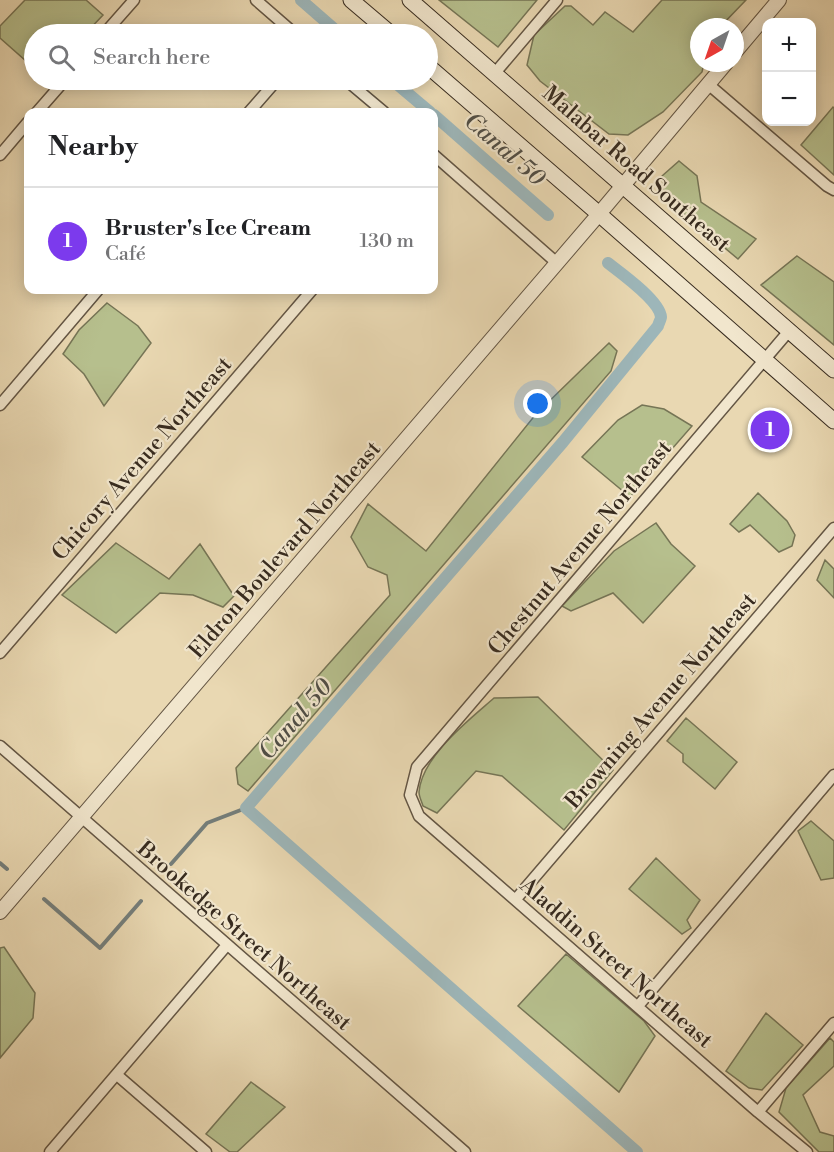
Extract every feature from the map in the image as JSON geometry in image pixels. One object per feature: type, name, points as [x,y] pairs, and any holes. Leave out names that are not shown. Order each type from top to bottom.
[{"type":"main road","points":[[351,0],[379,24]]},
{"type":"main road","name":"Malabar Road Southeast","points":[[410,0],[438,24]]},
{"type":"main road","name":"Malabar Road Southeast","points":[[438,24],[834,370]]},
{"type":"main road","points":[[438,75],[834,422]]},
{"type":"street","points":[[113,24],[134,0]]},
{"type":"street","points":[[256,0],[284,24]]},
{"type":"street","points":[[495,73],[556,0]]},
{"type":"street","points":[[744,41],[779,0]]},
{"type":"street","name":"Eldron Boulevard Northeast","points":[[0,912],[718,72]]},
{"type":"street","points":[[708,84],[826,186],[834,190]]},
{"type":"street","points":[[40,108],[56,90]]},
{"type":"street","points":[[252,108],[268,90]]},
{"type":"street","points":[[358,90],[379,108]]},
{"type":"street","points":[[0,155],[24,127]]},
{"type":"street","points":[[438,159],[557,263]]},
{"type":"street","points":[[0,405],[95,294]]},
{"type":"street","name":"Chicory Avenue Northeast","points":[[0,652],[309,294]]},
{"type":"street","name":"Chestnut Avenue Northeast","points":[[410,795],[417,767],[789,331]]},
{"type":"street","name":"Browning Avenue Northeast","points":[[516,899],[834,528]]},
{"type":"street","name":"Brookedge Street Northeast","points":[[0,746],[465,1152]]},
{"type":"street","points":[[638,1006],[834,775]]},
{"type":"street","name":"Aladdin Street Northeast","points":[[410,795],[419,816],[758,1112],[807,1152]]},
{"type":"street","points":[[50,1152],[226,945]]},
{"type":"street","points":[[758,1112],[834,1023]]},
{"type":"street","points":[[117,1075],[206,1152]]},
{"type":"green space","points":[[25,0],[86,0],[103,15],[94,24],[24,24],[24,59],[0,38],[0,26]]},
{"type":"green space","points":[[439,0],[537,0],[498,47]]},
{"type":"green space","points":[[662,0],[746,0],[729,18],[690,18],[690,72],[702,72],[663,112],[628,135],[609,134],[540,81],[527,65],[534,35],[565,6],[571,6],[593,25],[605,12],[633,32]]},
{"type":"green space","points":[[834,108],[834,175],[801,145]]},
{"type":"green space","points":[[679,161],[697,176],[701,202],[756,239],[738,259],[664,197],[662,176]]},
{"type":"green space","points":[[797,256],[834,282],[834,345],[761,285]]},
{"type":"green space","points":[[107,303],[138,326],[151,343],[104,406],[84,374],[63,354],[79,330]]},
{"type":"green space","points":[[609,343],[617,351],[611,371],[248,791],[238,784],[236,768],[390,595],[387,575],[368,567],[351,537],[368,504],[426,551],[536,414]]},
{"type":"green space","points":[[642,405],[664,409],[692,426],[630,497],[582,457],[618,420]]},
{"type":"green space","points":[[758,493],[787,521],[795,535],[792,546],[779,552],[750,525],[739,532],[730,524]]},
{"type":"green space","points":[[656,523],[671,544],[695,566],[643,623],[613,593],[571,611],[562,606],[614,551]]},
{"type":"green space","points":[[116,543],[169,579],[200,544],[234,596],[223,607],[193,595],[160,593],[116,633],[62,595]]},
{"type":"green space","points":[[825,560],[834,569],[834,598],[817,580]]},
{"type":"green space","points":[[538,697],[613,770],[564,830],[502,776],[476,771],[437,813],[423,806],[419,792],[428,765],[460,728],[494,698]]},
{"type":"green space","points":[[686,718],[737,762],[715,789],[683,762],[683,754],[667,741]]},
{"type":"green space","points":[[811,821],[834,841],[834,878],[821,880],[798,831]]},
{"type":"green space","points":[[656,858],[700,900],[687,920],[691,928],[682,934],[629,889]]},
{"type":"green space","points":[[4,947],[35,993],[33,1018],[0,1058],[0,948]]},
{"type":"green space","points":[[566,954],[644,1021],[655,1036],[619,1092],[518,1006]]},
{"type":"green space","points":[[766,1013],[803,1045],[762,1090],[749,1088],[726,1071]]},
{"type":"green space","points":[[830,1038],[834,1042],[834,1066],[803,1095],[820,1132],[834,1136],[834,1152],[819,1152],[779,1112],[786,1088]]},
{"type":"green space","points":[[251,1082],[285,1107],[237,1152],[230,1152],[206,1134]]},
{"type":"waterway","name":"Canal 50","points":[[301,0],[329,24]]},
{"type":"waterway","name":"Canal 50","points":[[404,90],[425,108]]},
{"type":"waterway","name":"Canal 50","points":[[438,119],[548,215]]},
{"type":"waterway","name":"Canal 50","points":[[608,263],[654,303],[661,317],[658,326],[563,442],[246,808],[637,1152]]},
{"type":"waterway","points":[[171,864],[207,823],[246,808]]},
{"type":"waterway","points":[[0,863],[7,869]]},
{"type":"waterway","points":[[44,899],[100,948],[141,901]]},
{"type":"place","name":"Bruster's Ice Cream","points":[[770,430]]}]
